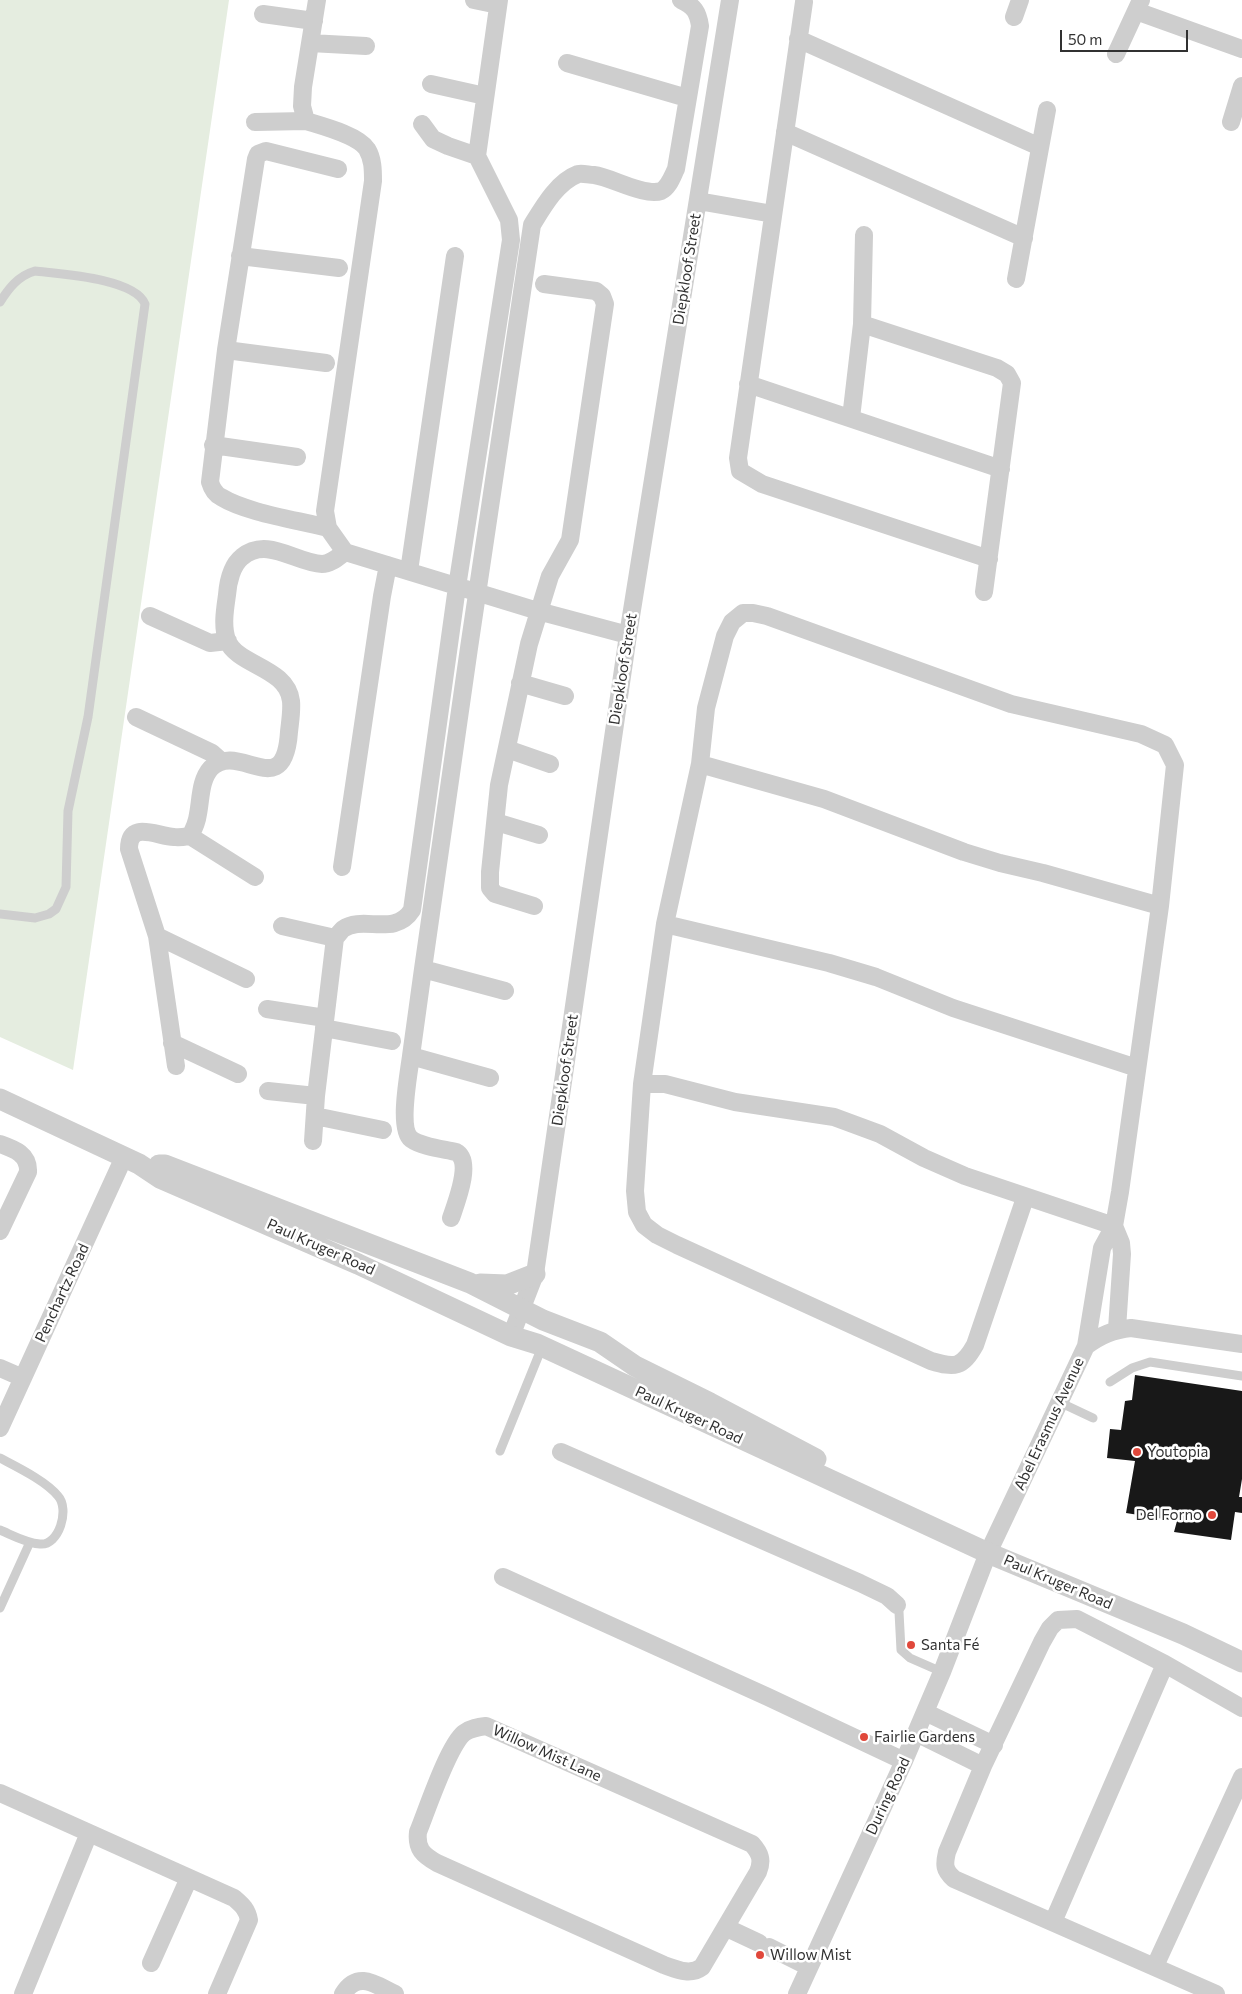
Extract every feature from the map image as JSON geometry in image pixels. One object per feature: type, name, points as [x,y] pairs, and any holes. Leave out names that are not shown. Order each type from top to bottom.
[{"type":"street","points":[[306,120],[302,106],[303,87],[317,0]]},
{"type":"street","points":[[313,1141],[316,1096],[335,938],[344,928],[399,923],[407,918],[412,910],[457,587],[511,240],[510,220],[477,156],[498,2],[474,0]]},
{"type":"street","points":[[451,1218],[460,1189],[464,1165],[463,1159],[456,1152],[412,1139],[407,1133],[405,1110],[423,969],[532,225],[544,205],[562,185],[580,174],[604,176],[646,191],[660,191],[669,184],[676,169],[700,26],[698,13],[692,5],[680,0]]},
{"type":"street","name":"Diepkloof Street","points":[[512,1336],[535,1274],[628,635],[730,0]]},
{"type":"street","points":[[804,2],[748,384],[738,458],[740,471],[762,484],[990,559]]},
{"type":"street","points":[[1116,54],[1138,6],[1242,49]]},
{"type":"street","points":[[263,14],[314,21]]},
{"type":"street","points":[[798,39],[1040,147]]},
{"type":"street","points":[[310,43],[366,46]]},
{"type":"street","points":[[567,63],[687,98]]},
{"type":"street","points":[[431,84],[485,96]]},
{"type":"street","points":[[1231,122],[1242,86]]},
{"type":"street","points":[[1016,279],[1047,110]]},
{"type":"street","points":[[255,122],[306,120],[354,139],[367,148],[372,162],[373,181],[325,511],[328,528],[345,552],[538,611],[628,635]]},
{"type":"street","points":[[422,124],[433,138],[448,146],[477,156]]},
{"type":"street","points":[[785,132],[1024,238]]},
{"type":"street","points":[[328,528],[238,506],[220,497],[213,490],[210,482],[226,350],[258,154],[266,151],[338,169]]},
{"type":"street","points":[[698,201],[773,214]]},
{"type":"street","points":[[851,418],[862,324],[864,235]]},
{"type":"street","points":[[240,256],[339,268]]},
{"type":"street","points":[[409,571],[456,256]]},
{"type":"street","points":[[534,906],[495,894],[490,888],[499,784],[520,683],[538,611],[550,576],[570,540],[606,304],[602,296],[596,291],[544,284]]},
{"type":"street","points":[[862,324],[997,368],[1007,374],[1012,383],[990,559],[984,592]]},
{"type":"street","points":[[226,350],[326,363]]},
{"type":"street","points":[[748,384],[1001,469]]},
{"type":"street","points":[[213,445],[296,457]]},
{"type":"street","points":[[190,836],[198,815],[199,800],[204,780],[211,768],[221,761],[231,761],[272,768],[282,762],[285,757],[289,738],[291,701],[286,686],[276,676],[236,651],[228,641],[224,625],[228,587],[233,570],[240,559],[252,550],[266,549],[322,564],[332,562],[345,552]]},
{"type":"street","points":[[342,866],[388,564]]},
{"type":"street","points":[[1025,1198],[975,1345],[968,1357],[961,1363],[952,1366],[931,1361],[657,1235],[644,1225],[637,1212],[635,1191],[642,1084],[665,924],[700,764],[706,708],[725,636],[732,622],[743,613],[767,616],[1010,704],[1141,734],[1165,745],[1175,765],[1160,906],[1120,1192],[1114,1226],[1102,1248],[1086,1346]]},
{"type":"street","points":[[150,616],[210,643],[217,644],[228,641]]},
{"type":"street","points":[[520,683],[565,696]]},
{"type":"street","points":[[136,717],[212,753],[221,761]]},
{"type":"street","points":[[507,749],[550,764]]},
{"type":"street","points":[[700,764],[824,799],[964,852],[1160,906]]},
{"type":"street","points":[[496,822],[539,835]]},
{"type":"street","points":[[176,1066],[157,936],[129,849],[129,841],[136,832],[172,837],[190,836],[256,877]]},
{"type":"street","points":[[665,924],[829,962],[876,977],[953,1008],[1137,1068]]},
{"type":"street","points":[[282,926],[335,938]]},
{"type":"street","points":[[157,936],[246,979]]},
{"type":"street","points":[[423,969],[504,991]]},
{"type":"street","points":[[267,1009],[392,1041]]},
{"type":"street","points":[[172,1043],[238,1074]]},
{"type":"street","points":[[411,1056],[490,1078]]},
{"type":"street","points":[[642,1084],[665,1084],[735,1102],[834,1117],[880,1134],[924,1158],[965,1176],[1025,1198],[1114,1226]]},
{"type":"street","points":[[268,1091],[316,1096]]},
{"type":"street","name":"Paul Kruger Road","points":[[0,1099],[131,1161],[160,1178],[341,1256],[512,1336],[542,1347],[991,1546],[1242,1662]]},
{"type":"street","points":[[314,1116],[383,1130]]},
{"type":"street","points":[[0,1144],[20,1152],[28,1167],[28,1172],[0,1231]]},
{"type":"street","name":"Paul Kruger Road","points":[[131,1161],[165,1165],[470,1283],[523,1308],[543,1320],[600,1342],[635,1366],[710,1403],[821,1462],[991,1546],[1065,1569],[1242,1649]]},
{"type":"street","name":"Penchartz Road","points":[[0,1428],[7,1396],[23,1378],[131,1161]]},
{"type":"street","points":[[1114,1226],[1121,1243],[1122,1254],[1117,1329]]},
{"type":"street","points":[[470,1283],[507,1284],[535,1274]]},
{"type":"street","name":"Abel Erasmus Avenue","points":[[991,1546],[1086,1346],[1100,1336],[1117,1329],[1131,1328],[1242,1344]]},
{"type":"street","points":[[0,1368],[23,1378]]},
{"type":"street","points":[[561,1452],[860,1583],[887,1596],[897,1605]]},
{"type":"street","name":"During Road","points":[[797,1994],[904,1761],[942,1672],[991,1546]]},
{"type":"street","points":[[503,1577],[768,1696],[904,1761]]},
{"type":"street","points":[[1216,1994],[954,1879],[946,1871],[944,1863],[946,1852],[983,1766],[1042,1642],[1050,1628],[1058,1620],[1077,1619],[1166,1664],[1242,1708]]},
{"type":"street","points":[[1053,1922],[1166,1664]]},
{"type":"street","points":[[925,1712],[994,1745]]},
{"type":"street","name":"Willow Mist Lane","points":[[486,1726],[752,1844],[761,1858],[760,1868],[727,1928],[702,1967],[697,1971],[681,1971],[425,1856],[419,1849],[417,1842],[418,1832],[455,1743],[466,1731],[486,1726]]},
{"type":"street","points":[[916,1733],[983,1766]]},
{"type":"street","points":[[1155,1966],[1242,1778]]},
{"type":"street","points":[[0,1793],[234,1898],[248,1912],[250,1920],[217,1994]]},
{"type":"street","points":[[23,1994],[90,1833]]},
{"type":"street","points":[[151,1963],[189,1878]]},
{"type":"street","points":[[727,1928],[809,1967]]},
{"type":"street","points":[[343,1994],[352,1984],[359,1980],[368,1981],[395,1994]]},
{"type":"lane","points":[[0,302],[16,280],[35,271],[91,278],[111,283],[136,294],[144,299],[145,304],[88,717],[68,811],[66,887],[56,909],[49,914],[35,918],[0,914]]},
{"type":"lane","points":[[500,1452],[542,1347]]},
{"type":"lane","points":[[1110,1382],[1132,1368],[1150,1362],[1242,1376]]},
{"type":"lane","points":[[1059,1402],[1094,1418]]},
{"type":"lane","points":[[0,1458],[46,1485],[58,1495],[64,1512],[58,1532],[42,1545],[0,1530]]},
{"type":"lane","points":[[0,1608],[30,1542]]},
{"type":"lane","points":[[897,1605],[901,1650],[910,1658],[942,1672]]},
{"type":"shaded area","points":[[0,0],[229,0],[73,1070],[0,1037]]},
{"type":"building","points":[[1135,1375],[1242,1391],[1242,1479],[1239,1497],[1242,1497],[1242,1513],[1235,1512],[1231,1540],[1174,1532],[1177,1521],[1126,1513],[1135,1461],[1107,1458],[1110,1429],[1121,1430],[1125,1401],[1132,1400]]},
{"type":"place","name":"Youtopia","points":[[1137,1452]]},
{"type":"place","name":"Del Forno","points":[[1212,1515]]},
{"type":"place","name":"Santa Fé","points":[[911,1645]]},
{"type":"place","name":"Fairlie Gardens","points":[[864,1737]]},
{"type":"place","name":"Willow Mist","points":[[760,1955]]}]
